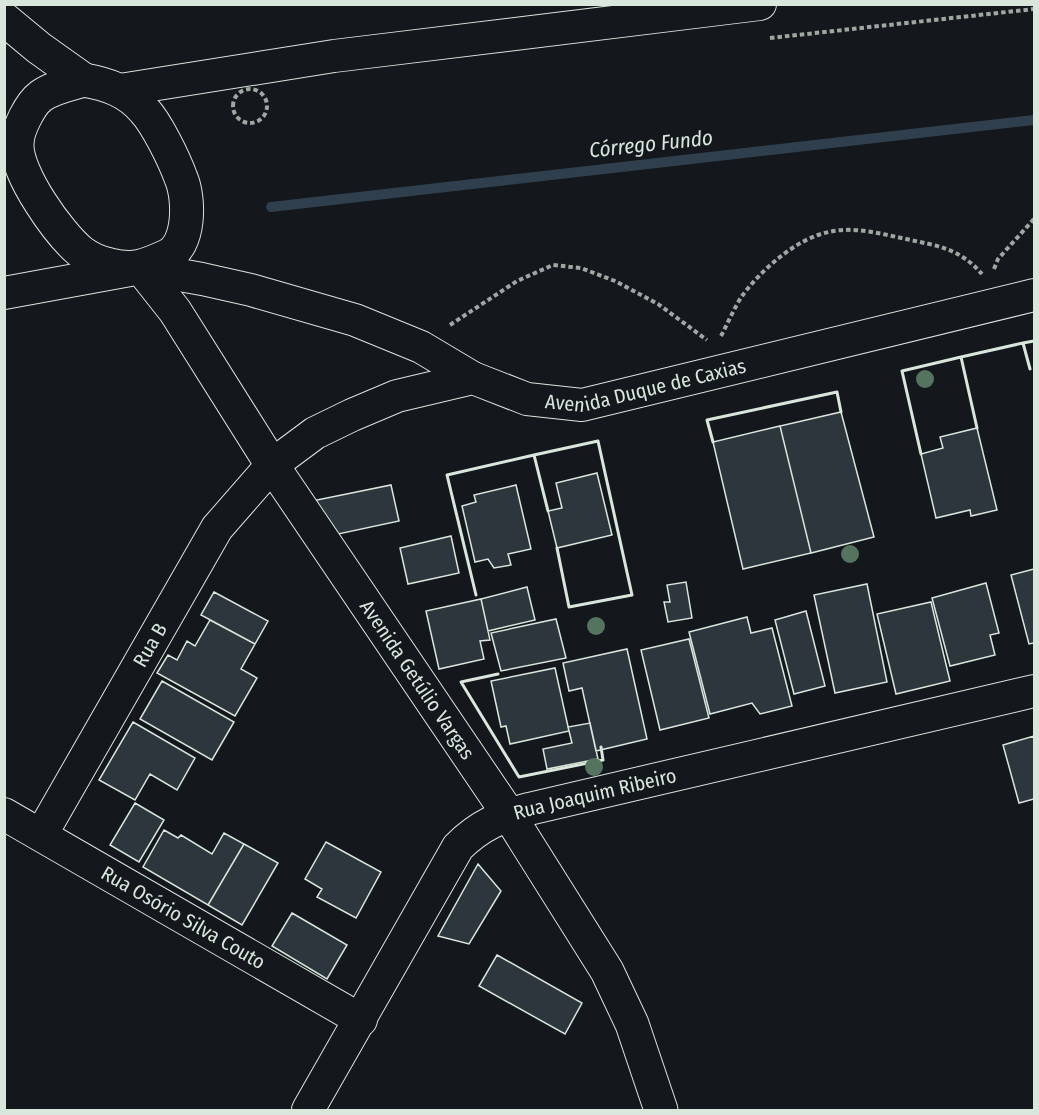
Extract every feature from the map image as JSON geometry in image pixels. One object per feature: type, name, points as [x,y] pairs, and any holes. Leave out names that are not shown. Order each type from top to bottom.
[{"type":"street","points":[[120,90],[334,56],[760,4]]},
{"type":"street","points":[[4,19],[39,48],[84,80],[120,90],[144,110],[165,144],[182,179],[185,199],[185,231],[175,253],[141,268],[4,293]]},
{"type":"street","points":[[84,80],[41,96],[21,125],[11,149],[41,204],[58,227],[80,250],[91,259],[110,265],[141,268]]},
{"type":"street","name":"Avenida Duque de Caxias","points":[[141,268],[250,290],[355,320],[421,347],[473,378],[526,399],[582,405],[1035,295]]},
{"type":"street","name":"Avenida Getúlio Vargas","points":[[141,268],[175,311],[272,465],[509,815],[607,971],[632,1023],[662,1110]]},
{"type":"street","points":[[272,465],[315,433],[352,415],[398,396],[473,378]]},
{"type":"street","name":"Rua B","points":[[41,835],[217,528],[272,465]]},
{"type":"street","name":"Rua Joaquim Ribeiro","points":[[308,1110],[458,847],[473,832],[509,815],[1035,691]]},
{"type":"street","name":"Rua Osório Silva Couto","points":[[4,814],[361,1020]]},
{"type":"path","points":[[993,275],[998,259],[1035,219]]},
{"type":"path","points":[[450,325],[517,281],[553,265],[581,268],[615,281],[658,304],[716,346],[742,296],[765,272],[791,248],[829,232],[869,231],[951,250],[970,260],[983,275]]},
{"type":"building","points":[[841,412],[874,537],[811,553],[780,426]]},
{"type":"building","points":[[780,426],[811,553],[743,569],[713,442]]},
{"type":"building","points":[[977,428],[997,510],[971,516],[970,510],[936,518],[921,454],[943,448],[940,437]]},
{"type":"building","points":[[597,473],[612,535],[557,548],[548,511],[562,508],[556,483]]},
{"type":"building","points":[[391,485],[399,521],[329,536],[312,501]]},
{"type":"building","points":[[516,485],[531,549],[508,554],[511,565],[494,568],[488,559],[475,562],[462,506],[476,502],[474,495]]},
{"type":"building","points":[[451,536],[459,573],[408,584],[400,548]]},
{"type":"building","points":[[1034,569],[1034,643],[1029,644],[1011,575]]},
{"type":"building","points":[[686,582],[692,618],[668,622],[664,602],[670,602],[667,585]]},
{"type":"building","points":[[986,583],[999,633],[990,635],[995,655],[950,666],[932,598]]},
{"type":"building","points":[[867,584],[887,682],[835,693],[814,595]]},
{"type":"building","points":[[527,587],[535,620],[488,631],[481,599]]},
{"type":"building","points":[[214,592],[268,621],[255,644],[201,615]]},
{"type":"building","points":[[481,599],[490,640],[480,641],[484,659],[439,669],[426,611]]},
{"type":"building","points":[[931,602],[950,681],[896,694],[877,614]]},
{"type":"building","points":[[806,611],[825,686],[794,694],[775,620]]},
{"type":"building","points":[[747,617],[751,633],[772,628],[792,706],[760,714],[752,703],[710,714],[689,632]]},
{"type":"building","points":[[556,619],[566,658],[501,671],[491,633]]},
{"type":"building","points":[[210,620],[255,644],[241,669],[257,678],[235,716],[157,673],[168,655],[177,660],[187,641],[195,646]]},
{"type":"building","points":[[689,639],[709,718],[660,730],[641,650]]},
{"type":"building","points":[[627,649],[647,739],[596,751],[582,688],[569,691],[563,663]]},
{"type":"building","points":[[555,668],[569,731],[510,744],[506,726],[501,727],[491,681]]},
{"type":"building","points":[[162,681],[234,722],[212,760],[140,719]]},
{"type":"building","points":[[133,722],[195,758],[177,790],[150,774],[135,800],[99,780]]},
{"type":"building","points":[[590,723],[598,759],[547,769],[543,749],[572,743],[568,727]]},
{"type":"building","points":[[1034,736],[1034,799],[1019,803],[1003,745]]},
{"type":"building","points":[[135,803],[164,820],[139,862],[110,845]]},
{"type":"building","points":[[164,830],[178,838],[181,835],[212,854],[224,833],[244,844],[208,905],[143,867]]},
{"type":"building","points":[[326,842],[381,872],[356,918],[317,897],[322,889],[305,879]]},
{"type":"building","points":[[244,844],[278,863],[242,925],[208,905]]},
{"type":"building","points":[[478,864],[501,891],[469,944],[438,936]]},
{"type":"building","points":[[292,913],[347,945],[327,979],[272,946]]},
{"type":"building","points":[[497,955],[582,1003],[565,1034],[479,986]]},
{"type":"waterway","name":"Córrego Fundo","points":[[271,207],[1034,120]]},
{"type":"wall","points":[[1023,343],[1034,341]]},
{"type":"wall","points":[[961,357],[1023,343],[1030,369]]},
{"type":"wall","points":[[921,454],[902,371],[961,357],[977,428]]},
{"type":"wall","points":[[713,442],[707,420],[837,392],[841,412]]},
{"type":"wall","points":[[534,455],[598,441],[632,595],[569,607],[557,548]]},
{"type":"wall","points":[[476,595],[447,475],[534,455],[548,511]]},
{"type":"wall","points":[[498,674],[461,682],[519,777],[603,760],[601,747]]}]
